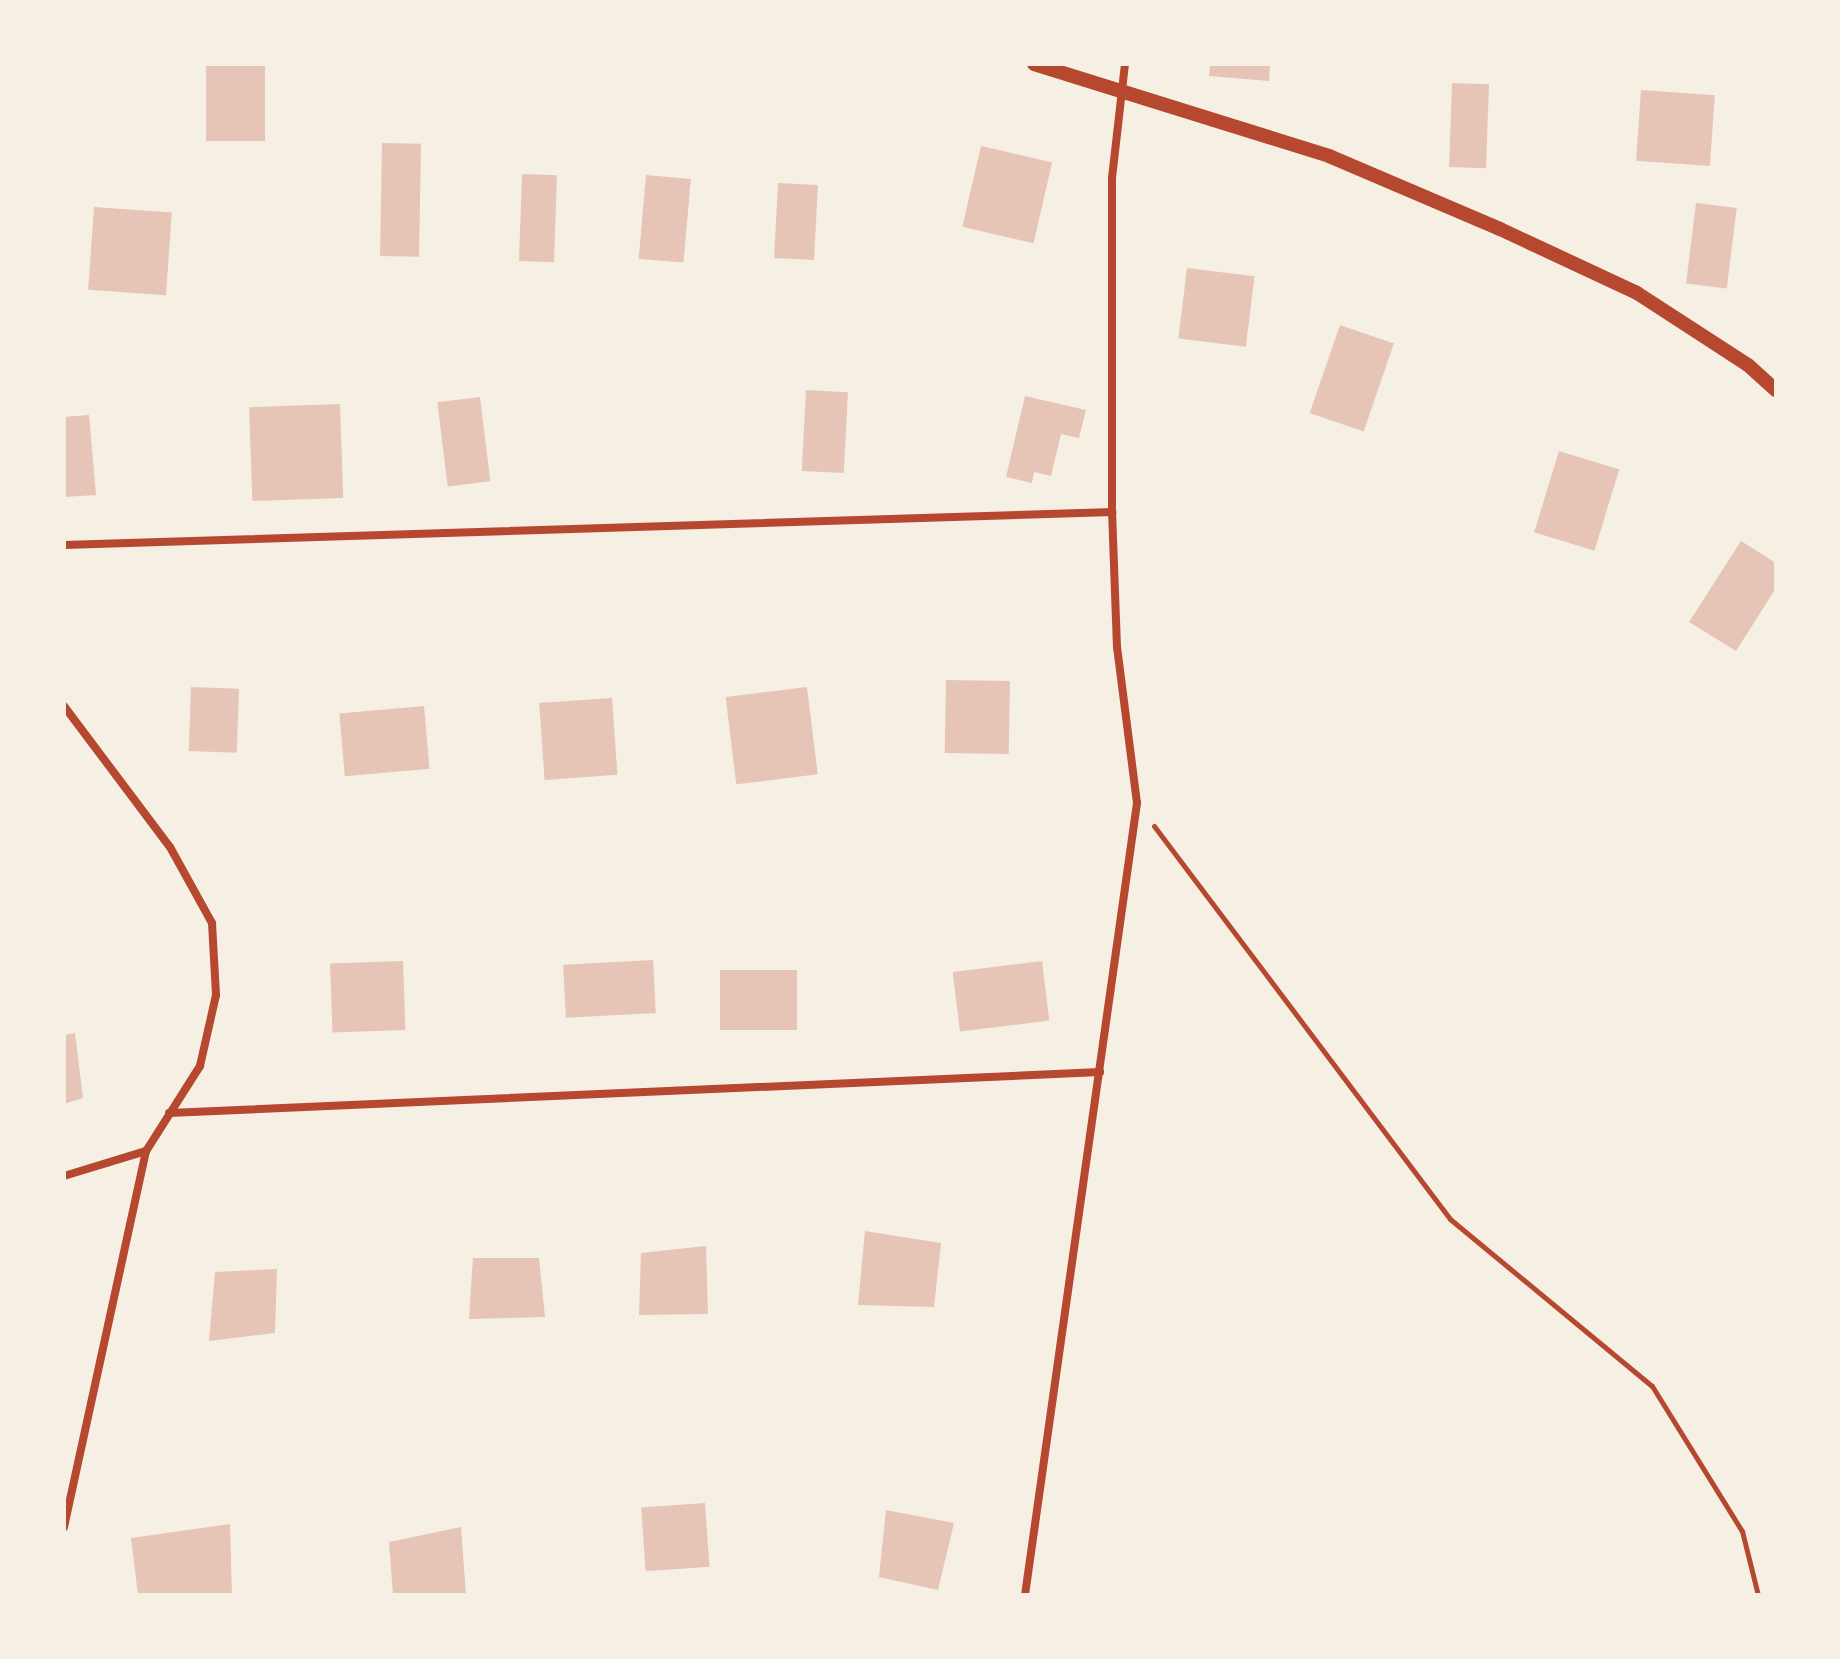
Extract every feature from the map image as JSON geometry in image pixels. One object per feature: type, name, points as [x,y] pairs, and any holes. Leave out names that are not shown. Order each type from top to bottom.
[{"type":"street","points":[[1034,64],[1329,156],[1500,229],[1637,293],[1748,365],[1776,390]]},
{"type":"street","points":[[1025,1595],[1137,803],[1117,647],[1112,512],[1112,178],[1125,64]]},
{"type":"street","points":[[64,545],[1112,512]]},
{"type":"street","points":[[64,706],[170,847],[212,923],[216,995],[200,1066],[146,1151],[64,1527]]},
{"type":"street","points":[[169,1113],[1100,1072]]},
{"type":"street","points":[[64,1176],[146,1151]]},
{"type":"path","points":[[1137,803],[1450,1219],[1652,1386],[1742,1531],[1758,1595]]},
{"type":"building","points":[[206,64],[265,64],[265,141],[206,141]]},
{"type":"building","points":[[1210,64],[1270,64],[1269,81],[1209,76]]},
{"type":"building","points":[[1452,83],[1489,84],[1486,168],[1449,167]]},
{"type":"building","points":[[1641,90],[1715,95],[1710,166],[1636,161]]},
{"type":"building","points":[[382,143],[421,144],[419,257],[380,256]]},
{"type":"building","points":[[981,146],[1052,162],[1033,243],[962,227]]},
{"type":"building","points":[[522,174],[557,175],[554,262],[519,261]]},
{"type":"building","points":[[646,175],[691,179],[684,263],[639,259]]},
{"type":"building","points":[[778,183],[818,185],[814,260],[774,258]]},
{"type":"building","points":[[1696,203],[1737,208],[1727,288],[1686,283]]},
{"type":"building","points":[[94,207],[172,212],[166,295],[88,290]]},
{"type":"building","points":[[1187,268],[1254,276],[1246,347],[1178,338]]},
{"type":"building","points":[[1340,325],[1394,344],[1364,431],[1310,413]]},
{"type":"building","points":[[806,390],[848,392],[844,473],[802,471]]},
{"type":"building","points":[[1025,396],[1086,410],[1079,438],[1061,434],[1051,476],[1034,472],[1032,483],[1006,477]]},
{"type":"building","points":[[480,397],[490,481],[448,487],[437,402]]},
{"type":"building","points":[[340,404],[343,498],[252,501],[249,407]]},
{"type":"building","points":[[89,415],[96,495],[64,497],[64,417]]},
{"type":"building","points":[[1559,451],[1619,469],[1594,551],[1534,532]]},
{"type":"building","points":[[1741,541],[1776,563],[1776,588],[1736,651],[1689,622]]},
{"type":"building","points":[[946,680],[1010,681],[1009,754],[945,753]]},
{"type":"building","points":[[191,687],[239,689],[237,753],[189,751]]},
{"type":"building","points":[[807,687],[818,774],[736,784],[726,697]]},
{"type":"building","points":[[612,698],[617,775],[545,780],[539,703]]},
{"type":"building","points":[[424,706],[429,769],[345,776],[339,713]]},
{"type":"building","points":[[653,960],[656,1013],[566,1018],[563,965]]},
{"type":"building","points":[[403,961],[405,1030],[332,1033],[330,964]]},
{"type":"building","points":[[1042,961],[1049,1021],[960,1032],[953,972]]},
{"type":"building","points":[[720,970],[797,970],[797,1030],[720,1030]]},
{"type":"building","points":[[75,1033],[83,1098],[64,1104],[64,1035]]},
{"type":"building","points":[[865,1231],[941,1243],[934,1307],[858,1305]]},
{"type":"building","points":[[706,1246],[708,1314],[639,1315],[641,1253]]},
{"type":"building","points":[[473,1258],[539,1258],[545,1317],[469,1319]]},
{"type":"building","points":[[277,1269],[275,1333],[209,1341],[215,1272]]},
{"type":"building","points":[[705,1503],[709,1567],[646,1571],[641,1507]]},
{"type":"building","points":[[886,1510],[954,1523],[938,1590],[879,1577]]},
{"type":"building","points":[[230,1524],[232,1595],[138,1595],[131,1538]]},
{"type":"building","points":[[461,1527],[466,1595],[393,1595],[389,1542]]}]
